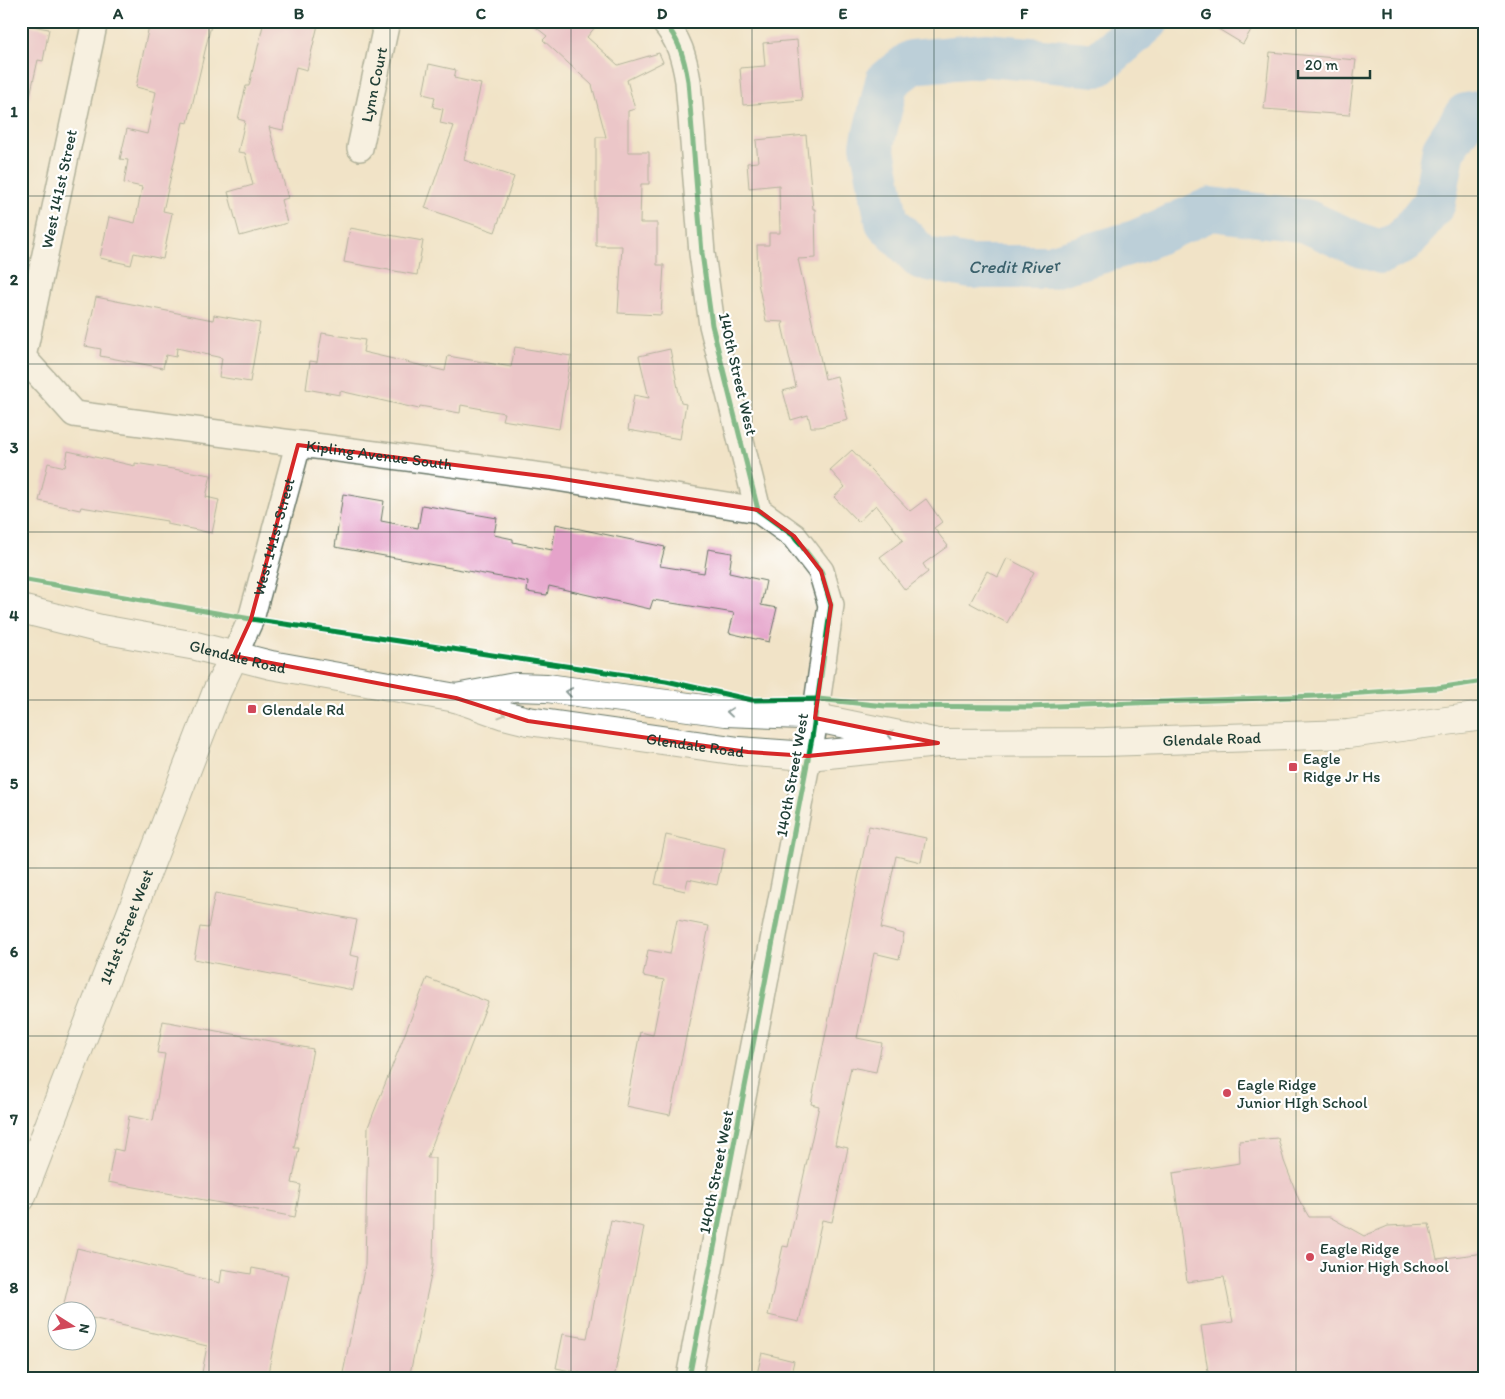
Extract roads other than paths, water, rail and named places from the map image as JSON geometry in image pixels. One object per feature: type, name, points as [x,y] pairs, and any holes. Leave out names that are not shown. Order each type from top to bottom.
[{"type":"main road","name":"Glendale Road","points":[[21,609],[101,629],[196,646],[234,656],[366,683],[456,698],[504,715],[528,721],[739,751],[808,756],[938,743],[1105,742],[1348,734],[1484,716]]},
{"type":"main road","name":"141st Street West","points":[[21,1198],[217,691],[234,656]]},
{"type":"main road","name":"Glendale Road","points":[[456,698],[515,687],[539,688],[726,712],[802,715],[938,743]]},
{"type":"street","name":"West 141st Street","points":[[23,357],[95,21]]},
{"type":"street","name":"Lynn Court","points":[[360,148],[387,21]]},
{"type":"street","name":"140th Street West","points":[[663,21],[672,31],[684,53],[688,80],[702,253],[712,325],[758,510],[794,536],[821,571],[831,605],[815,718],[689,1378]]},
{"type":"street","name":"Kipling Avenue South","points":[[23,357],[74,414],[550,477],[758,510]]},
{"type":"street","name":"West 141st Street","points":[[234,656],[251,619],[298,445]]},
{"type":"waterway","name":"Credit River","points":[[1147,21],[1097,65],[986,55],[912,62],[887,81],[872,145],[887,222],[922,258],[970,267],[1049,267],[1138,241],[1211,209],[1306,221],[1357,244],[1381,252],[1403,242],[1434,203],[1444,149],[1466,115],[1484,112]]},
{"type":"place","name":"Glendale Rd","points":[[252,709]]},
{"type":"place","name":"Eagle Ridge Jr Hs","points":[[1293,767]]},
{"type":"place","name":"Eagle Ridge Junior HIgh School","points":[[1227,1093]]},
{"type":"place","name":"Eagle Ridge Junior High School","points":[[1310,1257]]}]
